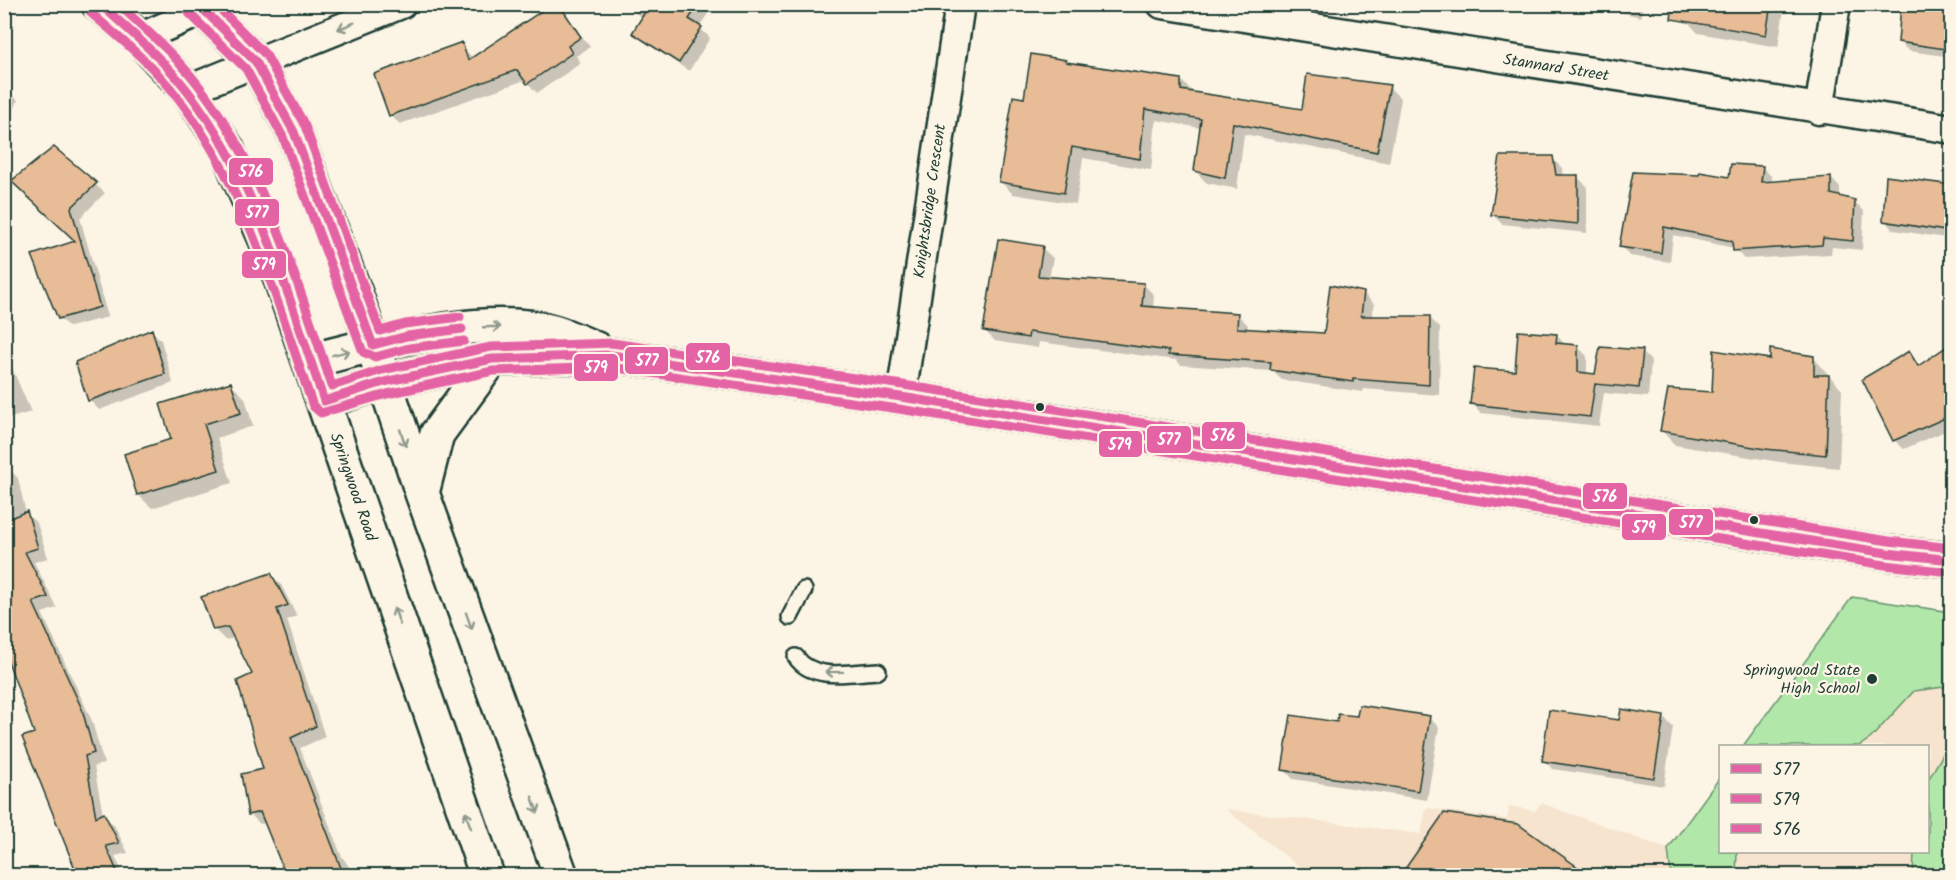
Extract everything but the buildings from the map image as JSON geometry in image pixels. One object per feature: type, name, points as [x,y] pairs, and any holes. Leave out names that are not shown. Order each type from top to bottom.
[{"type":"main road","name":"Springwood Road","points":[[99,4],[139,38],[188,90],[227,149],[273,256],[487,876]]},
{"type":"main road","points":[[206,6],[256,62],[294,132],[373,345],[422,493],[561,876]]},
{"type":"main road","points":[[310,361],[408,336],[497,326],[552,332],[611,355]]},
{"type":"main road","points":[[324,401],[384,382],[492,359],[611,355],[901,397],[1945,558]]},
{"type":"main road","points":[[422,493],[437,434],[492,359]]},
{"type":"street","points":[[188,90],[400,4]]},
{"type":"street","name":"Knightsbridge Crescent","points":[[901,397],[960,4]]},
{"type":"street","name":"Stannard Street","points":[[1162,4],[1820,110],[1952,129]]},
{"type":"street","points":[[1820,110],[1836,4]]},
{"type":"street","points":[[139,38],[206,6]]},
{"type":"lane","points":[[790,617],[804,590]]},
{"type":"lane","points":[[796,657],[800,663],[814,673],[878,671]]},
{"type":"shaded area","name":"Springwood State High School","points":[[1852,597],[1951,612],[1951,875],[1310,875],[1225,809],[1421,834],[1426,808],[1507,819],[1509,806],[1535,811],[1541,803],[1668,849],[1719,778],[1719,853],[1929,853],[1929,745],[1744,745]]},
{"type":"green space","points":[[1852,597],[1951,612],[1951,686],[1914,691],[1871,738],[1860,745],[1744,745]]},
{"type":"green space","points":[[1950,742],[1951,875],[1913,875],[1914,853],[1929,853],[1929,778]]},
{"type":"green space","points":[[1719,778],[1719,853],[1737,853],[1736,875],[1671,875],[1668,849]]},
{"type":"transit line","name":"577","points":[[100,4],[177,78],[212,125],[233,162],[268,240],[324,401],[384,382],[492,359],[611,355],[901,397],[1887,553],[1952,560]]},
{"type":"transit line","name":"576","points":[[118,4],[187,71],[220,116],[241,152],[277,228],[332,386],[382,370],[491,347],[612,343],[903,385],[1889,541],[1952,548]]},
{"type":"transit line","name":"577","points":[[198,4],[256,62],[294,132],[373,345],[407,336],[462,329]]},
{"type":"transit line","name":"576","points":[[215,4],[266,55],[305,126],[380,331],[405,324],[460,317]]},
{"type":"transit line","name":"579","points":[[91,13],[159,75],[203,134],[242,208],[258,246],[313,406],[321,413],[387,394],[493,371],[610,367],[899,409],[1885,565],[1951,572]]},
{"type":"transit line","name":"579","points":[[189,13],[246,69],[283,137],[363,352],[375,357],[409,348],[464,341]]},
{"type":"place","name":"Springwood State High School","points":[[1872,679]]}]
